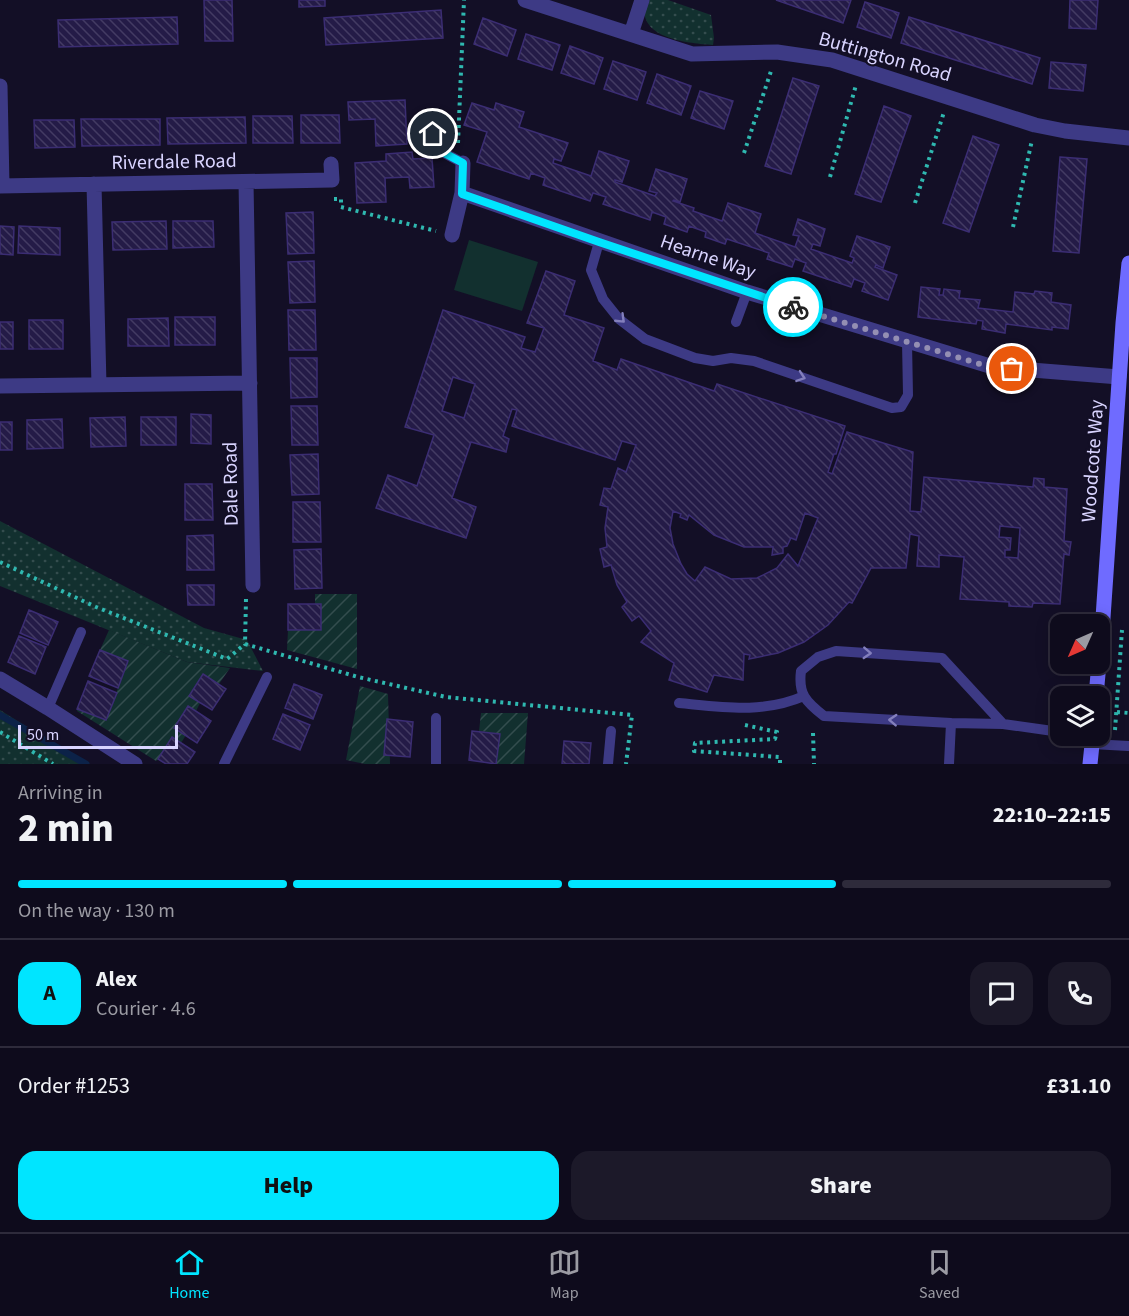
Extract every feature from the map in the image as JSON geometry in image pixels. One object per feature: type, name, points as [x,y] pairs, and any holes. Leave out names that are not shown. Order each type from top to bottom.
[{"type":"street","name":"Buttington Road","points":[[525,0],[692,54],[777,52],[823,58],[1035,124],[1065,131],[1129,138]]},
{"type":"street","points":[[631,34],[642,0]]},
{"type":"street","points":[[0,86],[1,186]]},
{"type":"street","points":[[452,235],[462,194],[460,161]]},
{"type":"street","points":[[331,164],[333,180]]},
{"type":"street","name":"Riverdale Road","points":[[1,186],[333,180]]},
{"type":"street","name":"Dale Road","points":[[246,182],[254,585]]},
{"type":"street","points":[[94,184],[99,385]]},
{"type":"street","name":"Hearne Way","points":[[462,194],[747,292],[993,368],[1119,377]]},
{"type":"street","name":"Woodcote Way","points":[[1103,614],[1129,263]]},
{"type":"street","points":[[0,386],[250,383]]},
{"type":"street","points":[[0,679],[135,764]]},
{"type":"street","points":[[1089,764],[1091,746]]},
{"type":"lane","points":[[435,121],[431,146],[460,161]]},
{"type":"lane","points":[[599,242],[591,270],[603,299],[619,319],[645,339],[695,358],[713,361],[731,358],[754,361],[892,408],[901,407],[908,395],[907,342]]},
{"type":"lane","points":[[736,322],[747,292]]},
{"type":"lane","points":[[48,708],[81,632]]},
{"type":"lane","points":[[1003,724],[942,658],[836,651],[818,657],[801,670],[800,684],[804,696],[824,716],[1003,724],[1050,731]]},
{"type":"lane","points":[[224,764],[267,677]]},
{"type":"lane","points":[[679,703],[740,709],[788,703],[804,696]]},
{"type":"lane","points":[[436,718],[436,764]]},
{"type":"lane","points":[[949,764],[951,723]]},
{"type":"lane","points":[[608,764],[611,730]]},
{"type":"lane","points":[[1110,745],[1128,746]]},
{"type":"path","points":[[460,161],[464,0]]},
{"type":"path","points":[[744,153],[777,52]]},
{"type":"path","points":[[830,177],[860,69]]},
{"type":"path","points":[[915,203],[948,97]]},
{"type":"path","points":[[1013,227],[1035,124]]},
{"type":"path","points":[[333,180],[333,199],[341,199],[341,207],[452,235]]},
{"type":"path","points":[[0,562],[96,607],[227,659],[245,644]]},
{"type":"path","points":[[245,644],[245,601],[254,585]]},
{"type":"path","points":[[1113,746],[1118,712],[1122,621]]},
{"type":"path","points":[[245,644],[358,677],[446,697],[632,715],[626,764]]},
{"type":"path","points":[[740,709],[741,724],[777,732],[775,739],[695,743],[694,750],[780,757],[780,764]]},
{"type":"path","points":[[1118,712],[1129,713]]},
{"type":"path","points":[[0,732],[52,764]]},
{"type":"path","points":[[813,733],[814,764]]},
{"type":"green space","points":[[646,0],[668,0],[711,15],[713,45],[677,40],[655,30],[648,23],[644,13]]},
{"type":"green space","points":[[469,240],[538,262],[522,311],[454,290]]},
{"type":"green space","points":[[0,521],[204,628],[247,640],[263,671],[187,662],[0,586]]},
{"type":"green space","points":[[315,594],[357,594],[357,669],[287,650],[288,630],[321,604],[315,604]]},
{"type":"green space","points":[[109,630],[187,662],[230,668],[219,684],[203,674],[200,703],[196,711],[188,706],[174,728],[186,735],[181,743],[156,761],[77,711],[77,709],[106,720],[128,661],[100,650]]},
{"type":"green space","points":[[360,686],[388,694],[390,764],[365,764],[346,760]]},
{"type":"green space","points":[[0,710],[87,764],[0,764]]},
{"type":"green space","points":[[481,713],[528,713],[524,764],[489,764],[496,763],[500,734],[479,731]]},
{"type":"building","points":[[204,0],[232,0],[233,41],[205,41]]},
{"type":"building","points":[[299,0],[325,0],[325,6],[299,7]]},
{"type":"building","points":[[776,0],[851,0],[843,23]]},
{"type":"building","points":[[1070,0],[1098,0],[1096,29],[1069,28]]},
{"type":"building","points":[[865,2],[899,13],[891,38],[857,27]]},
{"type":"building","points":[[441,10],[443,38],[326,45],[324,18]]},
{"type":"building","points":[[177,17],[178,44],[59,47],[58,20]]},
{"type":"building","points":[[909,17],[1040,58],[1032,84],[901,43]]},
{"type":"building","points":[[483,18],[516,30],[507,56],[474,44]]},
{"type":"building","points":[[526,34],[560,45],[552,70],[518,59]]},
{"type":"building","points":[[570,46],[603,58],[594,84],[561,73]]},
{"type":"building","points":[[613,61],[646,72],[637,100],[604,89]]},
{"type":"building","points":[[1051,62],[1086,65],[1083,91],[1049,88]]},
{"type":"building","points":[[657,74],[691,86],[681,115],[647,103]]},
{"type":"building","points":[[793,78],[819,86],[791,174],[765,166]]},
{"type":"building","points":[[700,91],[733,101],[724,129],[691,118]]},
{"type":"building","points":[[405,100],[407,144],[376,146],[375,119],[349,120],[348,102]]},
{"type":"building","points":[[472,103],[494,110],[496,103],[524,112],[519,127],[568,143],[561,161],[554,159],[553,163],[591,176],[599,151],[629,161],[622,182],[615,180],[615,182],[655,196],[657,193],[649,191],[656,169],[687,179],[680,202],[673,201],[722,221],[728,203],[761,214],[755,233],[795,247],[799,236],[793,235],[798,219],[825,229],[820,246],[813,244],[811,249],[852,263],[854,258],[850,256],[857,236],[890,247],[883,268],[876,265],[875,267],[897,275],[888,300],[862,291],[865,283],[854,279],[851,287],[803,271],[806,263],[795,259],[792,267],[767,259],[769,253],[727,239],[725,244],[705,237],[706,232],[689,226],[687,232],[664,224],[666,217],[652,212],[650,220],[603,204],[606,197],[593,193],[590,201],[543,185],[545,178],[531,173],[529,179],[477,162],[487,132],[464,125]]},
{"type":"building","points":[[884,106],[911,116],[881,202],[855,194]]},
{"type":"building","points":[[301,115],[339,115],[340,143],[301,143]]},
{"type":"building","points":[[253,116],[292,116],[293,143],[253,143]]},
{"type":"building","points":[[245,117],[246,143],[168,144],[167,118]]},
{"type":"building","points":[[81,119],[160,119],[160,145],[82,146]]},
{"type":"building","points":[[34,120],[74,120],[75,147],[35,148]]},
{"type":"building","points":[[973,136],[999,145],[969,232],[943,223]]},
{"type":"building","points":[[412,152],[413,159],[432,158],[434,187],[410,188],[409,177],[385,178],[386,202],[357,203],[355,163],[386,161],[386,154]]},
{"type":"building","points":[[1060,157],[1087,159],[1079,253],[1053,251]]},
{"type":"building","points":[[313,212],[314,253],[288,254],[286,213]]},
{"type":"building","points":[[166,221],[167,249],[113,250],[112,222]]},
{"type":"building","points":[[173,221],[213,221],[214,247],[173,248]]},
{"type":"building","points":[[0,226],[14,227],[13,255],[0,254]]},
{"type":"building","points":[[19,226],[60,228],[60,255],[18,253]]},
{"type":"building","points":[[314,261],[315,302],[290,303],[288,262]]},
{"type":"building","points":[[546,271],[575,281],[564,315],[604,328],[593,361],[617,370],[621,359],[714,391],[717,384],[845,426],[828,472],[832,474],[847,432],[913,452],[910,511],[921,512],[924,477],[1033,487],[1034,478],[1044,479],[1044,487],[1067,489],[1064,541],[1071,542],[1069,555],[1064,554],[1060,604],[1033,603],[1032,607],[1009,606],[1009,602],[960,599],[964,557],[939,555],[939,567],[917,566],[919,536],[910,534],[906,568],[871,568],[852,603],[849,602],[828,625],[804,642],[778,653],[749,659],[750,655],[744,654],[743,680],[714,675],[707,692],[669,680],[674,663],[641,642],[651,631],[639,616],[632,621],[622,607],[627,602],[617,585],[611,565],[604,567],[600,549],[607,547],[605,528],[608,507],[600,505],[604,488],[611,489],[618,468],[626,472],[636,445],[622,441],[615,460],[512,426],[517,410],[512,409],[503,436],[509,439],[506,452],[471,442],[452,498],[476,507],[466,538],[376,508],[388,475],[417,486],[434,435],[405,427],[443,310],[525,337],[521,348],[535,352],[544,328],[527,323]],"holes":[[[453,377],[475,384],[464,418],[442,411]],[[673,511],[681,514],[680,517],[687,520],[689,515],[714,535],[744,547],[773,547],[772,555],[783,553],[783,547],[787,546],[791,538],[796,540],[805,513],[818,518],[798,566],[788,554],[777,568],[757,578],[731,579],[705,567],[695,581],[681,564],[673,544],[670,528]],[[1000,526],[1020,528],[1018,558],[1005,557],[1005,550],[1010,550],[1011,538],[999,537]]]},
{"type":"building","points":[[921,287],[940,289],[939,295],[943,295],[944,289],[960,291],[959,298],[980,300],[978,308],[1013,312],[1015,292],[1052,293],[1051,302],[1071,305],[1068,329],[1052,327],[1052,330],[1006,324],[1005,333],[982,329],[983,321],[977,320],[976,324],[918,317]]},
{"type":"building","points":[[288,310],[315,310],[316,350],[289,350]]},
{"type":"building","points":[[175,317],[215,317],[215,345],[175,345]]},
{"type":"building","points":[[168,318],[169,346],[128,346],[128,319]]},
{"type":"building","points":[[29,320],[63,320],[63,349],[29,349]]},
{"type":"building","points":[[0,322],[13,322],[13,349],[0,349]]},
{"type":"building","points":[[290,358],[317,358],[317,397],[291,398]]},
{"type":"building","points":[[291,406],[317,406],[318,445],[292,445]]},
{"type":"building","points":[[191,414],[211,415],[211,444],[191,443]]},
{"type":"building","points":[[125,417],[126,446],[91,447],[90,418]]},
{"type":"building","points":[[141,417],[176,417],[176,445],[141,445]]},
{"type":"building","points":[[62,419],[63,448],[27,449],[27,420]]},
{"type":"building","points":[[0,422],[12,422],[12,450],[0,450]]},
{"type":"building","points":[[318,454],[319,494],[292,495],[290,455]]},
{"type":"building","points":[[185,484],[212,484],[213,520],[185,520]]},
{"type":"building","points":[[293,502],[320,502],[321,542],[293,542]]},
{"type":"building","points":[[213,535],[214,570],[187,570],[187,536]]},
{"type":"building","points":[[321,549],[322,588],[295,589],[294,550]]},
{"type":"building","points":[[187,585],[214,585],[214,605],[188,605]]},
{"type":"building","points":[[288,604],[321,604],[321,630],[288,630]]},
{"type":"building","points":[[29,610],[58,622],[48,645],[20,633]]},
{"type":"building","points":[[19,636],[46,647],[35,674],[8,662]]},
{"type":"building","points":[[100,650],[128,661],[118,688],[89,676]]},
{"type":"building","points":[[203,674],[226,689],[212,710],[189,696]]},
{"type":"building","points":[[88,681],[117,693],[106,720],[77,709]]},
{"type":"building","points":[[294,684],[322,695],[313,719],[285,708]]},
{"type":"building","points":[[188,706],[211,721],[197,743],[174,728]]},
{"type":"building","points":[[283,714],[310,725],[300,750],[273,739]]},
{"type":"building","points":[[387,719],[413,722],[410,757],[384,755]]},
{"type":"building","points":[[472,731],[500,734],[496,764],[469,760]]},
{"type":"building","points":[[172,737],[195,752],[187,764],[166,764],[158,759]]},
{"type":"building","points":[[564,741],[591,743],[589,764],[562,764]]},
{"type":"waterway","points":[[0,715],[86,764]]},
{"type":"way so far","points":[[793,307],[993,368],[1012,369]]},
{"type":"route","points":[[433,134],[431,146],[463,163],[462,194],[793,307]]}]
